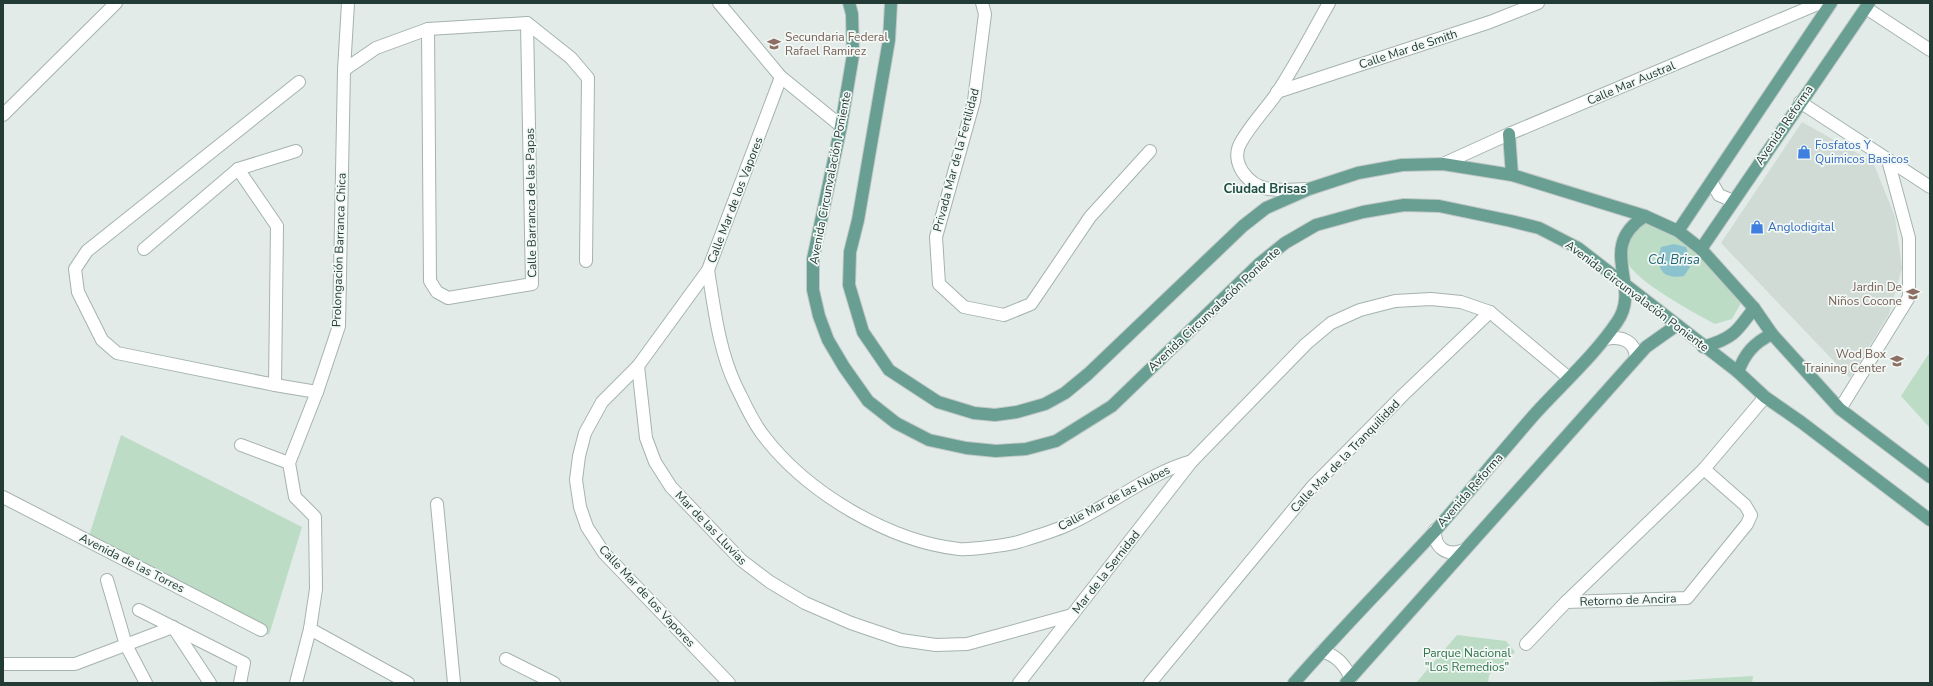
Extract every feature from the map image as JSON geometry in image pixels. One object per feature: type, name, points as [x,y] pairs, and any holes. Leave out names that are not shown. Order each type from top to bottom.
[{"type":"main road","name":"Avenida Circunvalación Poniente","points":[[849,3],[852,14],[853,55],[841,126],[813,259],[813,290],[819,316],[828,340],[844,367],[868,401],[890,418],[929,440],[966,448],[996,451],[1026,449],[1056,441],[1086,424],[1112,406],[1259,264],[1285,243],[1316,225],[1363,212],[1404,204],[1439,206],[1539,228],[1578,248],[1703,347],[1738,372],[1765,397],[1801,422],[1930,520]]},
{"type":"main road","points":[[891,3],[889,40],[858,220],[850,252],[849,285],[863,332],[889,370],[938,402],[974,413],[995,415],[1017,412],[1045,404],[1065,393],[1088,374],[1243,226],[1266,208],[1308,189],[1358,173],[1402,165],[1443,164],[1512,175],[1645,216],[1678,231],[1701,249],[1754,308],[1772,334],[1840,410],[1930,477]]},
{"type":"main road","points":[[1678,231],[1712,183],[1831,3]]},
{"type":"main road","name":"Avenida Reforma","points":[[1701,249],[1800,102],[1868,5]]},
{"type":"main road","points":[[1509,134],[1512,175]]},
{"type":"main road","name":"Avenida Reforma","points":[[1294,683],[1322,651],[1436,530],[1535,414],[1605,339],[1619,320],[1624,305],[1626,285],[1622,268],[1621,245],[1633,224],[1645,216]]},
{"type":"main road","points":[[1703,347],[1724,341],[1735,333],[1754,308]]},
{"type":"main road","points":[[1348,680],[1636,358],[1655,339],[1677,325]]},
{"type":"main road","points":[[1738,372],[1742,359],[1748,350],[1759,340],[1772,334]]},
{"type":"street","points":[[3,115],[116,3]]},
{"type":"street","name":"Prolongación Barranca Chica","points":[[296,683],[310,629],[316,589],[315,517],[294,497],[289,463],[317,392],[339,326],[344,70],[348,3]]},
{"type":"street","points":[[719,3],[781,77],[841,126]]},
{"type":"street","name":"Privada Mar de la Fertilidad","points":[[982,3],[985,14],[974,101],[936,237],[939,284],[964,307],[1004,315],[1031,304],[1090,217],[1150,151]]},
{"type":"street","points":[[1308,189],[1268,189],[1245,176],[1239,165],[1238,153],[1240,142],[1277,92],[1329,3]]},
{"type":"street","name":"Calle Mar de Smith","points":[[1277,92],[1490,22],[1538,3]]},
{"type":"street","name":"Calle Mar Austral","points":[[1443,164],[1509,134],[1820,3]]},
{"type":"street","points":[[1868,5],[1930,50]]},
{"type":"street","points":[[344,70],[376,48],[428,29],[527,23],[571,58],[588,78],[586,261]]},
{"type":"street","name":"Calle Barranca de las Papas","points":[[428,29],[430,281],[437,292],[448,298],[532,284],[527,23]]},
{"type":"street","name":"Calle Mar de los Vapores","points":[[729,683],[635,587],[604,552],[587,527],[580,507],[576,480],[579,456],[585,433],[602,402],[638,366],[708,270],[781,77]]},
{"type":"street","points":[[299,82],[87,251],[75,269],[78,292],[81,299],[102,340],[117,353],[317,392]]},
{"type":"street","points":[[1800,102],[1930,186]]},
{"type":"street","points":[[144,248],[238,169],[296,151]]},
{"type":"street","points":[[1840,410],[1908,298],[1909,238],[1888,160]]},
{"type":"street","points":[[238,169],[277,226],[275,385]]},
{"type":"street","points":[[1712,183],[1719,196],[1733,200]]},
{"type":"street","name":"Calle Mar de las Nubes","points":[[708,270],[718,330],[733,377],[762,434],[793,469],[832,500],[882,526],[921,542],[961,549],[1017,542],[1065,526],[1172,466],[1192,461]]},
{"type":"street","points":[[1192,461],[1306,344],[1331,323],[1360,310],[1395,300],[1461,302],[1490,312],[1569,378]]},
{"type":"street","name":"Calle Mar de la Tranquilidad","points":[[1150,683],[1312,487],[1403,395],[1490,312]]},
{"type":"street","points":[[1605,339],[1623,338],[1636,350],[1636,358]]},
{"type":"street","name":"Mar de las Lluvias","points":[[638,366],[646,438],[655,462],[671,487],[741,560],[770,582],[793,596],[851,623],[902,640],[936,645],[967,644],[1072,615]]},
{"type":"street","name":"Retorno de Ancira","points":[[1526,644],[1566,602],[1704,469],[1765,397]]},
{"type":"street","points":[[241,445],[289,463]]},
{"type":"street","name":"Mar de la Sernidad","points":[[1019,683],[1192,461]]},
{"type":"street","name":"Retorno de Ancira","points":[[1566,602],[1687,598],[1747,524],[1751,515],[1745,505],[1704,469]]},
{"type":"street","name":"Avenida de las Torres","points":[[3,497],[261,630]]},
{"type":"street","points":[[437,504],[454,683]]},
{"type":"street","points":[[1436,530],[1435,537],[1437,544],[1442,550],[1449,553],[1457,553],[1464,550]]},
{"type":"street","points":[[107,580],[126,645],[146,683]]},
{"type":"street","points":[[139,610],[244,663],[240,683]]},
{"type":"street","points":[[3,664],[75,664],[173,627]]},
{"type":"street","points":[[173,627],[210,683]]},
{"type":"street","points":[[310,629],[408,683]]},
{"type":"street","points":[[1322,651],[1341,661],[1348,680]]},
{"type":"street","points":[[506,660],[554,683]]},
{"type":"shaded area","points":[[1802,122],[1873,162],[1895,217],[1902,268],[1889,314],[1850,378],[1721,243]]},
{"type":"green space","points":[[1657,220],[1715,268],[1741,303],[1732,319],[1715,324],[1682,306],[1635,273],[1626,260],[1624,251],[1635,224]]},
{"type":"green space","points":[[1930,352],[1930,428],[1901,396]]},
{"type":"green space","points":[[121,435],[302,527],[269,635],[89,536]]},
{"type":"green space","name":"Parque Nacional \"Los Remedios\"","points":[[1457,635],[1506,641],[1515,652],[1489,675],[1488,683],[1416,683]]},
{"type":"green space","points":[[1753,676],[1752,683],[1633,683]]},
{"type":"water","name":"Cd. Brisa","points":[[1674,244],[1686,247],[1692,264],[1684,276],[1676,277],[1665,274],[1660,266],[1659,254],[1661,247]]},
{"type":"place","name":"Secundaria Federal Rafael Ramirez","points":[[774,44]]},
{"type":"place","name":"Fosfatos Y Quimicos Basicos","points":[[1804,152]]},
{"type":"place","name":"Anglodigital","points":[[1757,227]]},
{"type":"place","name":"Jardin De Niños Cocone","points":[[1913,294]]},
{"type":"place","name":"Wod Box Training Center","points":[[1897,361]]},
{"type":"district","name":"Ciudad Brisas","points":[[1265,189]]}]
